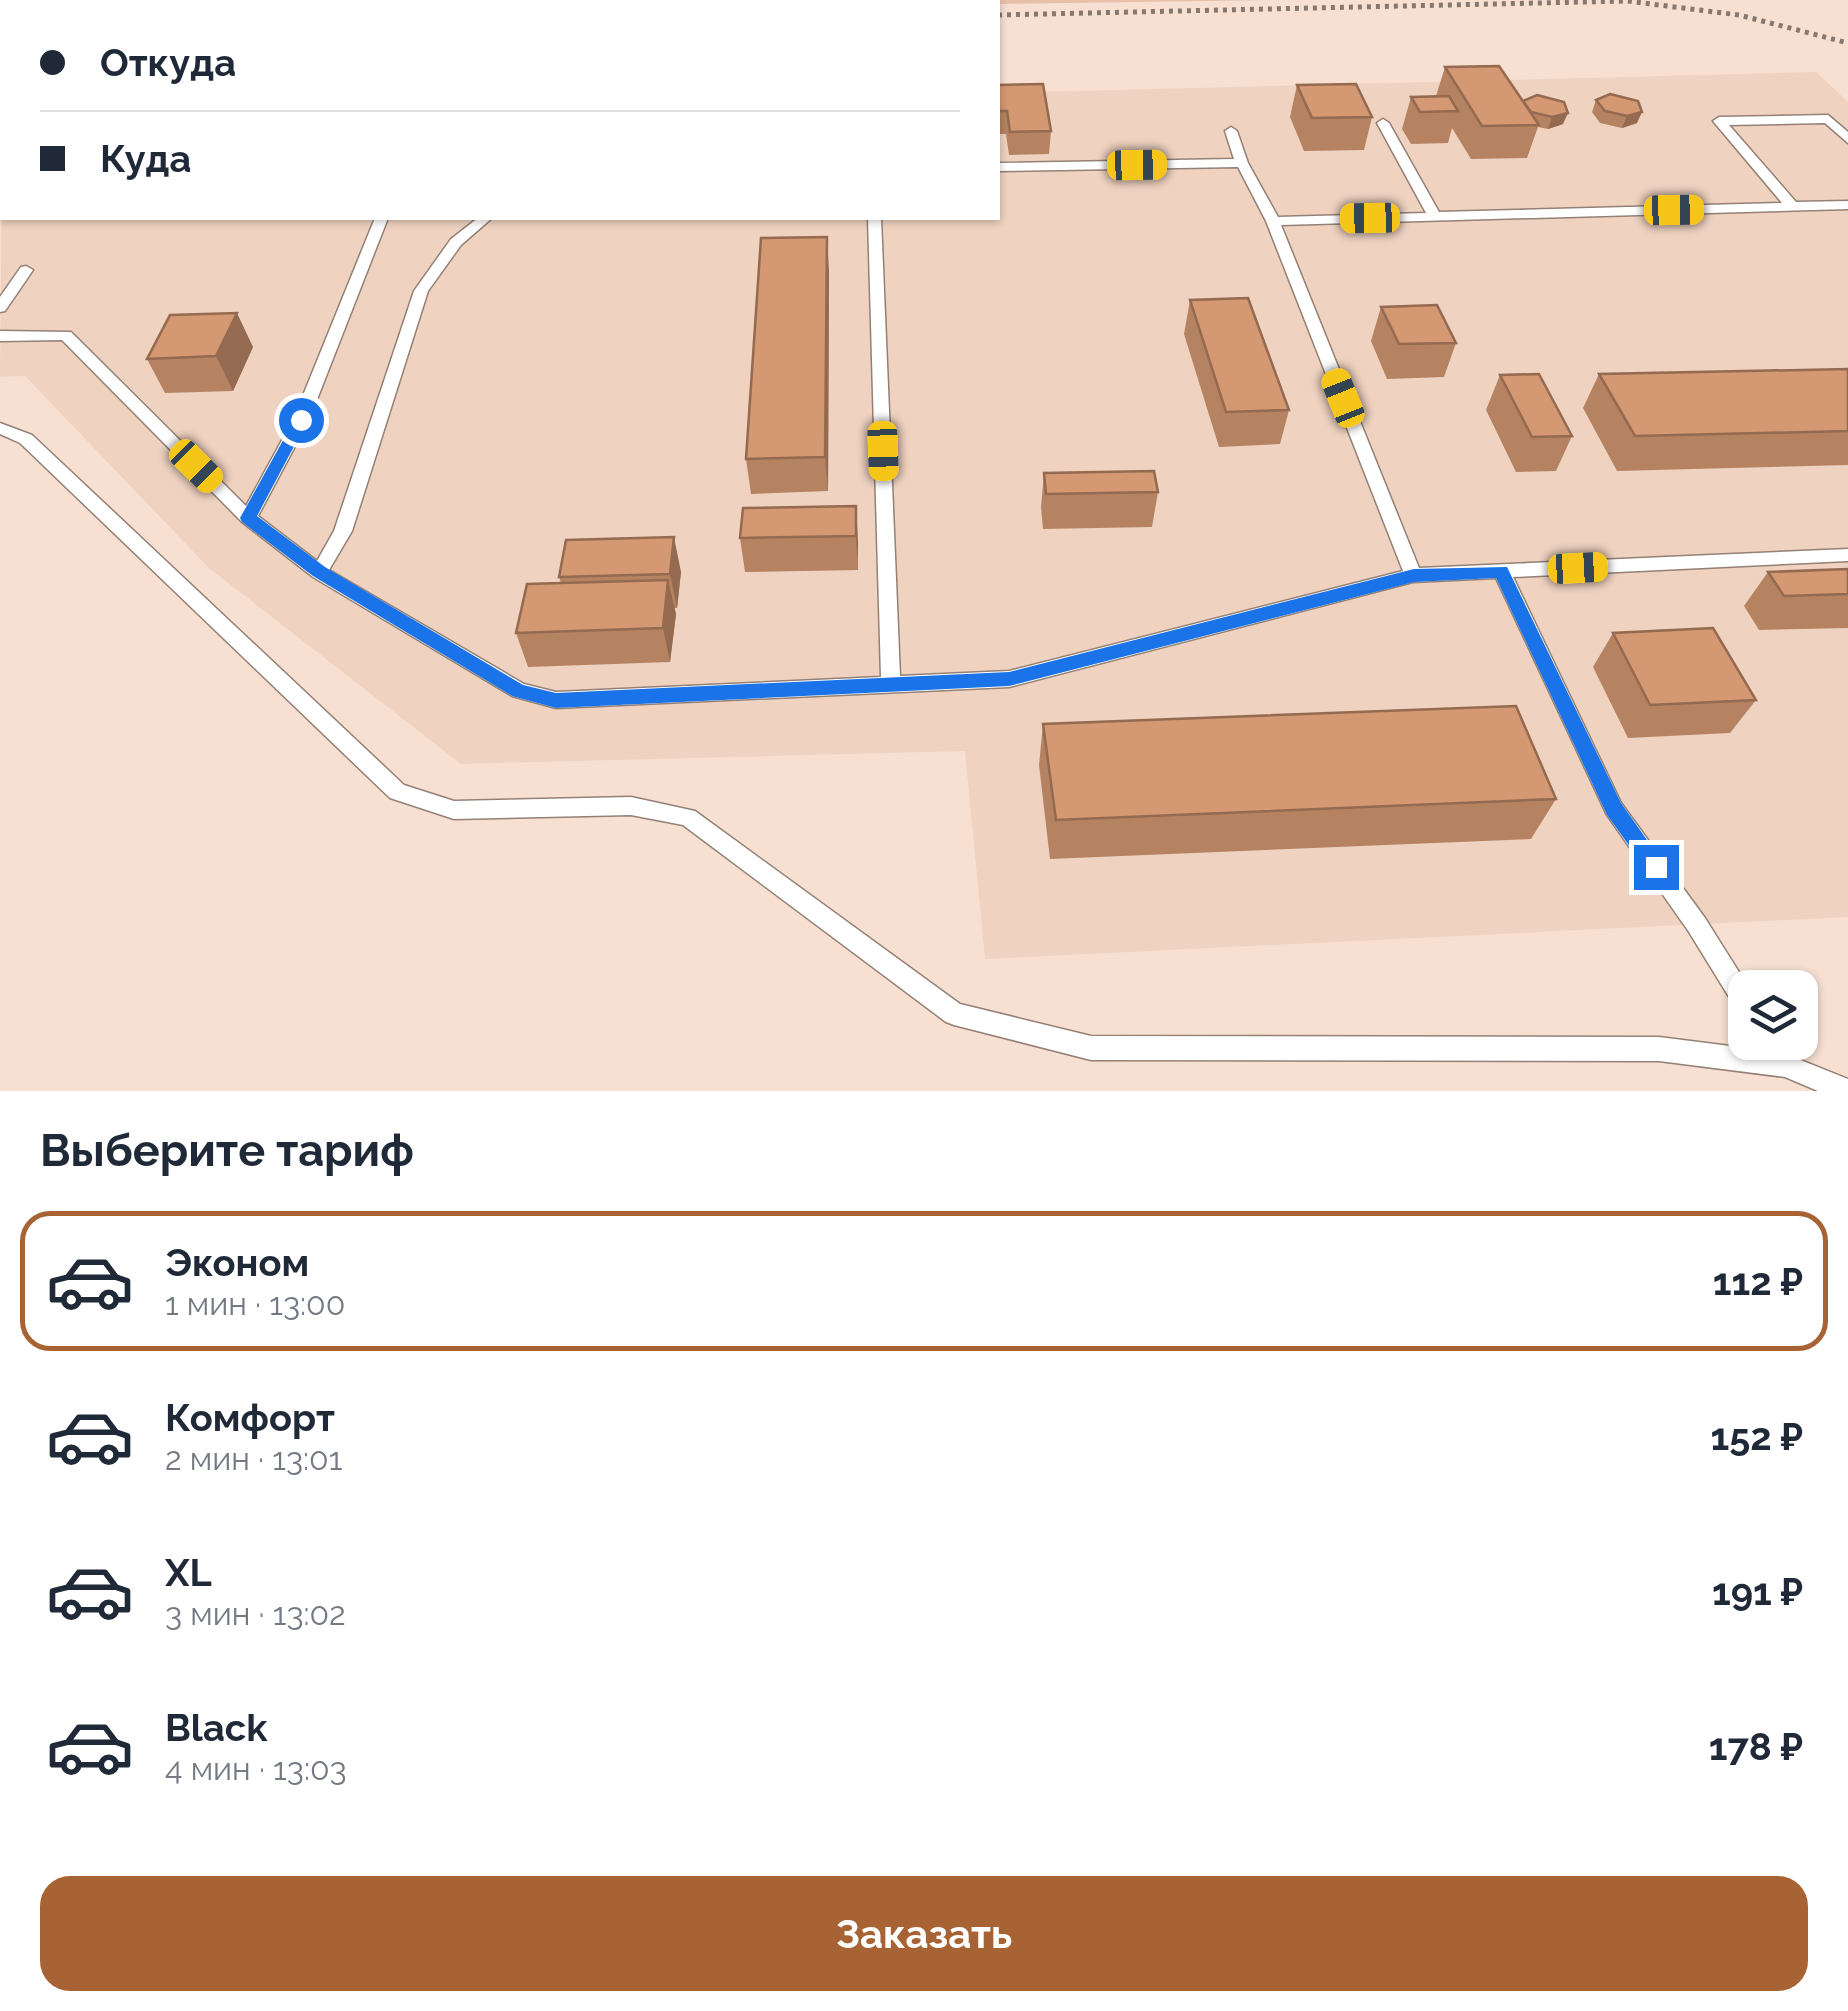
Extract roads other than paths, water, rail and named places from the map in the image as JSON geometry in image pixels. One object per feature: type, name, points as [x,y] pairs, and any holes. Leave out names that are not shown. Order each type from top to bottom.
[{"type":"lane","points":[[1793,207],[1719,121],[1828,119],[1848,139]]},
{"type":"lane","points":[[1383,124],[1435,216]]},
{"type":"lane","points":[[1230,132],[1273,221],[1414,576]]},
{"type":"lane","points":[[1000,168],[1242,163]]},
{"type":"lane","points":[[1273,221],[1848,205]]},
{"type":"lane","points":[[248,518],[301,420],[381,220]]},
{"type":"lane","points":[[319,572],[343,531],[421,292],[456,242],[484,220]]},
{"type":"lane","points":[[876,220],[890,684]]},
{"type":"lane","points":[[0,308],[26,270]]},
{"type":"lane","points":[[0,336],[66,335],[248,518],[319,572],[519,691],[556,700],[1009,679],[1414,576],[1848,555]]},
{"type":"lane","points":[[0,428],[26,438],[398,792],[454,810],[631,806],[688,817],[954,1014],[1090,1048],[1659,1049],[1785,1066],[1846,1091]]},
{"type":"lane","points":[[1502,572],[1614,809],[1697,924],[1728,974]]},
{"type":"lane","points":[[1781,1060],[1785,1066]]}]
